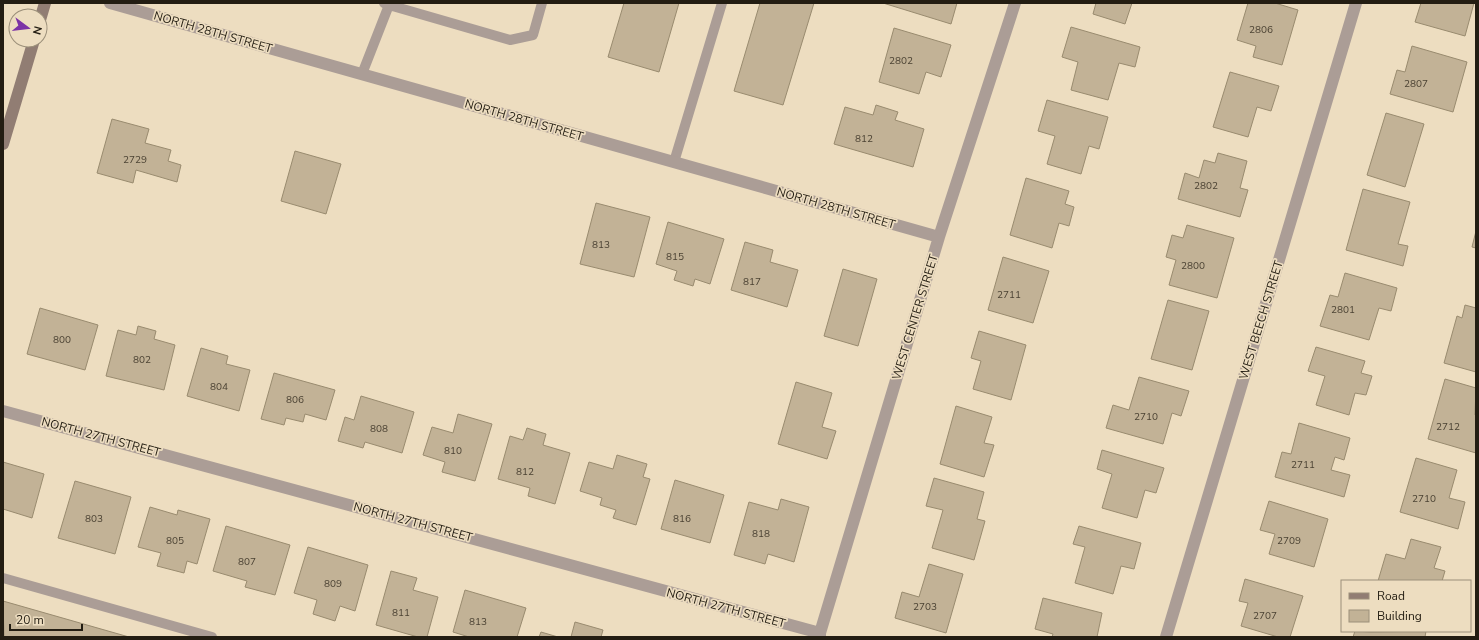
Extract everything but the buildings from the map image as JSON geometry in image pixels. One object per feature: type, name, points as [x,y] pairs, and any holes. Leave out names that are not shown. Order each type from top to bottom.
[{"type":"main road","points":[[3,144],[32,48]]},
{"type":"street","name":"NORTH 28TH STREET","points":[[110,3],[939,237]]},
{"type":"street","name":"WEST CENTER STREET","points":[[820,635],[939,237],[1015,3]]},
{"type":"street","name":"WEST BEECH STREET","points":[[1166,637],[1356,3]]},
{"type":"street","name":"NORTH 27TH STREET","points":[[3,410],[820,635]]},
{"type":"lane","points":[[362,74],[387,4],[510,40],[533,35],[542,3]]},
{"type":"lane","points":[[674,162],[722,3]]},
{"type":"lane","points":[[3,578],[211,637]]}]
